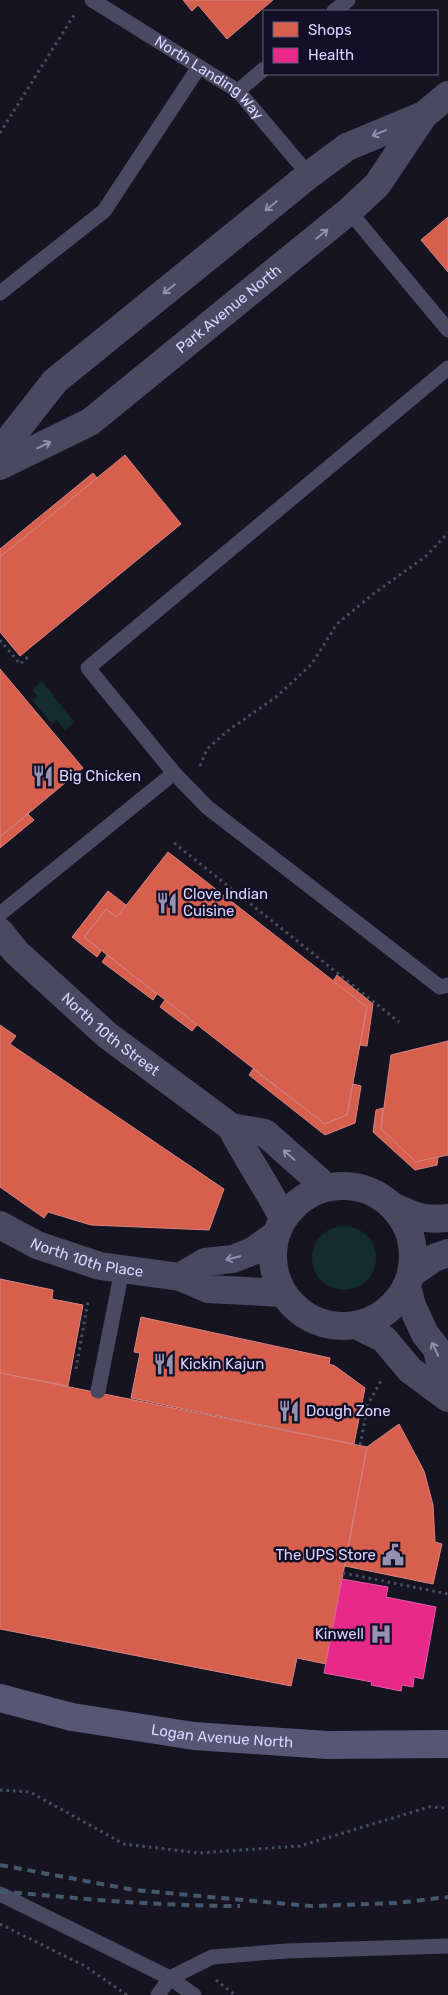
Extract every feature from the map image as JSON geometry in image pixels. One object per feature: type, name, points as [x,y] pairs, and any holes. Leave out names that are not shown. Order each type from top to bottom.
[{"type":"main road","name":"Logan Avenue North","points":[[0,1698],[72,1717],[194,1736],[327,1745],[448,1744]]},
{"type":"street","name":"Park Avenue North","points":[[0,466],[90,422],[349,212],[377,185],[424,115],[448,95]]},
{"type":"street","name":"Park Avenue North","points":[[0,451],[55,381],[310,176],[347,147],[424,115]]},
{"type":"street","name":"North 10th Street","points":[[0,932],[16,952],[107,1036],[231,1127],[265,1133],[326,1187]]},
{"type":"street","name":"North 10th Street","points":[[231,1127],[246,1157],[269,1192],[279,1227]]},
{"type":"street","points":[[180,1277],[205,1262],[233,1259],[253,1251],[279,1227],[294,1204],[309,1193],[326,1187],[344,1185],[361,1187],[379,1195],[394,1207],[417,1218],[436,1220],[448,1218]]},
{"type":"street","points":[[394,1207],[406,1223],[412,1241],[413,1261],[409,1280],[412,1306],[422,1327],[437,1349],[447,1397]]},
{"type":"street","name":"North 10th Place","points":[[0,1225],[37,1245],[100,1266],[180,1277],[208,1289],[282,1293]]},
{"type":"street","points":[[279,1227],[272,1254],[274,1274],[282,1293],[296,1309],[314,1320],[334,1326],[356,1326],[376,1318],[394,1304],[409,1280],[434,1258],[448,1253]]},
{"type":"street","points":[[356,1326],[384,1340],[410,1370],[447,1397]]},
{"type":"lane","name":"North Landing Way","points":[[92,0],[238,91],[310,176]]},
{"type":"lane","points":[[335,10],[348,0]]},
{"type":"lane","points":[[0,293],[104,210],[199,67]]},
{"type":"lane","points":[[238,91],[263,70]]},
{"type":"lane","points":[[349,212],[448,330]]},
{"type":"lane","points":[[448,368],[88,668],[174,773],[207,807],[440,987],[448,985]]},
{"type":"lane","points":[[0,914],[174,773]]},
{"type":"lane","points":[[98,1391],[122,1270]]},
{"type":"lane","points":[[0,1894],[170,1978],[194,1995]]},
{"type":"lane","points":[[158,1995],[170,1978],[212,1957],[286,1951],[448,1946]]},
{"type":"path","points":[[0,133],[74,15]]},
{"type":"path","points":[[199,769],[207,749],[230,729],[276,697],[311,665],[337,624],[373,594],[425,557],[448,533]]},
{"type":"path","points":[[0,640],[20,664],[28,657]]},
{"type":"path","points":[[174,843],[398,1022]]},
{"type":"path","points":[[75,1377],[88,1301]]},
{"type":"path","points":[[360,1445],[368,1404],[381,1381]]},
{"type":"path","points":[[343,1574],[448,1594]]},
{"type":"path","points":[[0,1790],[30,1792],[124,1844],[199,1852],[300,1846],[429,1807],[448,1808]]},
{"type":"path","points":[[0,1924],[85,1966],[124,1994]]},
{"type":"green space","points":[[42,681],[74,722],[65,730],[57,720],[52,724],[32,700],[37,696],[32,690]]},
{"type":"green space","points":[[344,1226],[356,1228],[367,1235],[374,1246],[376,1258],[374,1270],[367,1281],[356,1288],[344,1290],[332,1288],[321,1281],[314,1270],[312,1258],[314,1246],[321,1235],[332,1228]]},
{"type":"building: Shops","points":[[183,0],[273,0],[227,39],[198,5],[192,11]]},
{"type":"building: Shops","points":[[448,217],[448,272],[421,240]]},
{"type":"building: Shops","points":[[125,455],[181,524],[20,656],[0,632],[0,557]]},
{"type":"building: Shops","points":[[93,473],[97,478],[0,557],[0,549]]},
{"type":"building: Shops","points":[[0,669],[83,768],[0,837]]},
{"type":"building: Shops","points":[[28,814],[34,820],[0,848],[0,837]]},
{"type":"building: Shops","points":[[168,852],[367,1007],[347,1115],[325,1124],[84,937],[106,909],[117,917]]},
{"type":"building: Shops","points":[[108,891],[126,905],[117,917],[106,909],[84,937],[101,951],[97,957],[72,937]]},
{"type":"building: Shops","points":[[107,955],[157,994],[153,1000],[102,962]]},
{"type":"building: Shops","points":[[337,975],[373,1004],[367,1046],[360,1045],[367,1007],[333,981]]},
{"type":"building: Shops","points":[[165,1000],[197,1025],[192,1031],[160,1007]]},
{"type":"building: Shops","points":[[0,1025],[16,1036],[10,1044],[224,1189],[209,1230],[91,1225],[48,1212],[44,1218],[0,1187]]},
{"type":"building: Shops","points":[[448,1041],[448,1155],[416,1162],[381,1129],[391,1055]]},
{"type":"building: Shops","points":[[253,1069],[325,1124],[347,1115],[353,1084],[361,1086],[355,1123],[325,1135],[249,1075]]},
{"type":"building: Shops","points":[[383,1108],[381,1129],[416,1162],[438,1157],[437,1165],[415,1170],[373,1132],[376,1110]]},
{"type":"building: Shops","points":[[0,1279],[53,1290],[52,1299],[83,1305],[68,1386],[0,1373]]},
{"type":"building: Shops","points":[[141,1317],[330,1358],[329,1364],[335,1366],[365,1388],[354,1444],[131,1398],[140,1353],[134,1352]]},
{"type":"building: Shops","points":[[0,1373],[367,1447],[326,1664],[297,1658],[291,1686],[0,1629]]},
{"type":"building: Shops","points":[[399,1424],[424,1471],[433,1505],[435,1542],[442,1544],[433,1584],[345,1566],[367,1447]]},
{"type":"building: Health","name":"Kinwell","points":[[342,1579],[388,1587],[386,1597],[436,1607],[423,1679],[414,1677],[413,1687],[402,1685],[401,1691],[371,1685],[372,1682],[324,1673]]},
{"type":"railway","points":[[0,1865],[134,1890],[310,1906],[397,1903],[448,1897]]},
{"type":"railway","points":[[0,1891],[180,1905],[240,1906]]},
{"type":"place","name":"Big Chicken","points":[[43,776]]},
{"type":"place","name":"Clove Indian Cuisine","points":[[167,903]]},
{"type":"place","name":"Kickin Kajun","points":[[164,1364]]},
{"type":"place","name":"Dough Zone","points":[[289,1411]]},
{"type":"place","name":"The UPS Store","points":[[393,1555]]},
{"type":"place","name":"Kinwell","points":[[381,1634]]}]
